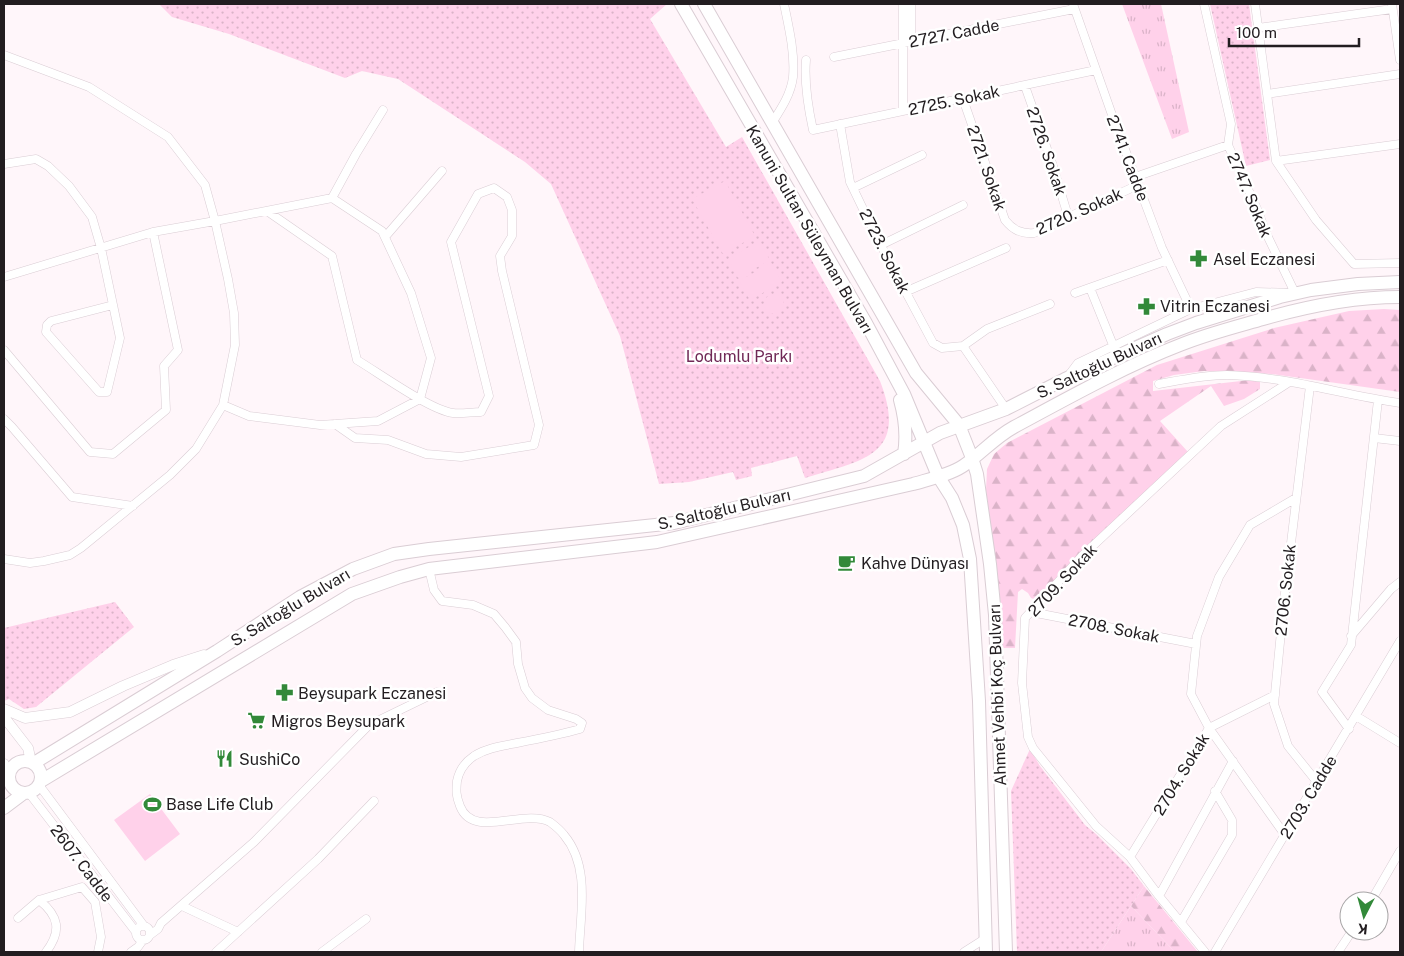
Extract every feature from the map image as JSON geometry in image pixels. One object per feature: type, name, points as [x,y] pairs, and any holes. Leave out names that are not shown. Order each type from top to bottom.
[{"type":"main road","name":"Kanuni Sultan Süleyman Bulvarı","points":[[681,4],[866,323],[908,401],[930,458]]},
{"type":"main road","name":"Kanuni Sultan Süleyman Bulvarı","points":[[704,4],[916,373],[959,425],[966,441]]},
{"type":"main road","name":"S. Saltoğlu Bulvarı","points":[[33,788],[14,789],[6,776],[18,763],[32,763],[217,651],[300,597],[353,569],[394,554],[429,548],[674,523],[864,476],[924,441],[959,425],[982,419],[1006,409],[1065,379],[1181,328],[1294,293],[1342,285],[1400,282]]},
{"type":"main road","name":"S. Saltoğlu Bulvarı","points":[[4,808],[160,708],[352,594],[400,577],[429,570],[657,542],[913,484],[954,471],[1012,428],[1111,376],[1180,345],[1222,330],[1303,308],[1352,299],[1400,297]]},
{"type":"main road","points":[[896,378],[905,419],[904,454]]},
{"type":"main road","name":"Ahmet Vehbi Koç Bulvarı","points":[[966,441],[977,474],[993,588],[1006,952]]},
{"type":"main road","name":"Ahmet Vehbi Koç Bulvarı","points":[[930,458],[960,516],[966,535],[970,559],[979,701],[986,952]]},
{"type":"main road","points":[[32,763],[40,771],[33,788]]},
{"type":"street","points":[[772,123],[786,100],[793,78],[793,51],[784,4]]},
{"type":"street","points":[[903,4],[903,111]]},
{"type":"street","points":[[911,4],[911,41]]},
{"type":"street","name":"2747. Sokak","points":[[1204,4],[1231,124],[1228,145],[1294,293]]},
{"type":"street","points":[[1255,4],[1276,161],[1316,220],[1354,264],[1400,263]]},
{"type":"street","name":"2727. Cadde","points":[[834,56],[1073,6]]},
{"type":"street","name":"2741. Cadde","points":[[1073,6],[1137,181],[1168,260],[1191,309]]},
{"type":"street","points":[[1258,28],[1392,6],[1400,60]]},
{"type":"street","points":[[4,55],[89,87],[168,138],[205,185],[228,279],[234,313],[235,345],[223,405],[196,449],[170,475],[103,532],[70,555],[30,563],[4,559]]},
{"type":"street","name":"2725. Sokak","points":[[806,60],[806,90],[813,130],[1096,70]]},
{"type":"street","points":[[1267,94],[1400,74]]},
{"type":"street","name":"2726. Sokak","points":[[1025,86],[1068,216]]},
{"type":"street","name":"2721. Sokak","points":[[963,99],[1005,220],[1018,232]]},
{"type":"street","points":[[332,198],[383,110]]},
{"type":"street","name":"2723. Sokak","points":[[840,124],[850,182],[933,344],[942,348],[963,346]]},
{"type":"street","points":[[1276,161],[1400,144]]},
{"type":"street","name":"2720. Sokak","points":[[1018,232],[1034,232],[1137,181],[1228,145]]},
{"type":"street","points":[[853,188],[922,155]]},
{"type":"street","points":[[4,164],[36,160],[48,166],[68,186],[92,217],[101,248],[120,338],[107,392],[99,392],[46,332],[47,324],[51,321],[113,305]]},
{"type":"street","points":[[385,237],[442,171]]},
{"type":"street","points":[[267,211],[332,256],[357,360],[436,408],[452,413],[481,412],[490,396],[451,242],[478,194],[494,188],[507,197],[512,210],[512,236],[500,256],[539,424],[534,446],[461,457],[426,454],[388,440],[355,438],[335,424]]},
{"type":"street","points":[[4,277],[153,232],[332,198],[382,231],[411,293],[430,358],[420,399],[378,421],[320,425],[248,416],[223,405]]},
{"type":"street","points":[[881,245],[963,205]]},
{"type":"street","points":[[4,350],[90,452],[113,454],[166,410],[164,366],[178,350],[153,232]]},
{"type":"street","points":[[906,292],[1006,248]]},
{"type":"street","points":[[1075,293],[1168,260]]},
{"type":"street","points":[[1090,288],[1113,345]]},
{"type":"street","points":[[1065,379],[1078,363],[1191,309],[1256,292],[1294,293]]},
{"type":"street","points":[[1006,409],[963,346],[987,330],[1050,304]]},
{"type":"street","points":[[1158,384],[1227,375],[1254,377],[1400,403]]},
{"type":"street","name":"2709. Sokak","points":[[1205,952],[1130,857],[1096,826],[1033,748],[1028,737],[1022,683],[1025,618],[1082,556],[1221,426],[1288,383]]},
{"type":"street","name":"2706. Sokak","points":[[1310,386],[1284,601],[1274,704],[1288,746],[1317,782]]},
{"type":"street","points":[[1349,729],[1322,692],[1350,645],[1352,636],[1378,400]]},
{"type":"street","points":[[4,419],[72,497],[133,506]]},
{"type":"street","points":[[1374,438],[1400,441]]},
{"type":"street","points":[[1285,835],[1209,728],[1190,694],[1197,636],[1219,577],[1250,525],[1296,498]]},
{"type":"street","points":[[429,570],[434,590],[442,601],[473,605],[494,614],[505,626],[516,642],[518,664],[525,688],[532,698],[548,710],[576,719],[582,724],[580,729],[490,748],[473,757],[462,767],[458,775],[455,794],[463,814],[473,821],[489,823],[532,818],[549,822],[564,835],[576,854],[582,881],[579,952]]},
{"type":"street","points":[[1352,636],[1391,589],[1400,582]]},
{"type":"street","name":"2708. Sokak","points":[[1031,612],[1196,644]]},
{"type":"street","name":"2703. Cadde","points":[[1215,952],[1399,646]]},
{"type":"street","points":[[4,709],[26,718],[70,712],[123,686],[217,651]]},
{"type":"street","points":[[131,952],[132,942],[139,937],[140,927],[148,929],[161,923],[182,906],[254,842],[369,725],[437,692]]},
{"type":"street","name":"2704. Sokak","points":[[1130,857],[1209,728],[1275,695]]},
{"type":"street","points":[[1356,716],[1400,743]]},
{"type":"street","points":[[4,717],[28,748],[32,763]]},
{"type":"street","points":[[1159,896],[1233,761]]},
{"type":"street","name":"2607. Cadde","points":[[33,788],[81,841],[148,929]]},
{"type":"street","name":"2607. Cadde","points":[[33,788],[71,848],[139,937]]},
{"type":"street","points":[[1181,922],[1232,836],[1232,820],[1215,791]]},
{"type":"street","points":[[216,952],[318,859],[374,801]]},
{"type":"street","points":[[71,848],[81,841]]},
{"type":"street","points":[[1377,891],[1400,851]]},
{"type":"street","points":[[18,918],[39,900],[82,887],[95,902],[101,937],[98,952]]},
{"type":"street","points":[[39,900],[54,915],[57,931],[54,942],[46,952]]},
{"type":"street","points":[[182,906],[238,932]]},
{"type":"street","points":[[322,952],[366,919]]},
{"type":"street","points":[[139,937],[147,940],[148,929]]},
{"type":"street","points":[[964,952],[986,938]]},
{"type":"street","points":[[1338,952],[1345,941]]},
{"type":"green space","name":"Lodumlu Parkı","points":[[159,4],[667,4],[650,19],[726,147],[742,137],[880,381],[887,406],[889,425],[884,440],[875,451],[862,459],[805,478],[797,456],[751,468],[752,476],[736,480],[733,472],[689,482],[659,484],[620,336],[551,184],[525,162],[398,79],[362,71],[345,78],[229,34],[172,17]]},
{"type":"green space","points":[[1122,4],[1161,4],[1189,132],[1172,139]]},
{"type":"green space","points":[[1210,4],[1249,4],[1270,160],[1246,166]]},
{"type":"green space","points":[[725,181],[755,236],[723,254],[692,199]]},
{"type":"green space","points":[[759,241],[770,260],[738,278],[728,259]]},
{"type":"green space","points":[[771,263],[782,282],[750,300],[739,281]]},
{"type":"green space","points":[[770,294],[778,294],[784,300],[784,308],[778,314],[770,314],[764,308],[764,300]]},
{"type":"green space","points":[[1400,310],[1400,392],[1272,374],[1204,371],[1174,375],[1153,381],[1153,391],[1250,380],[1260,382],[1260,389],[1244,399],[1224,406],[1211,386],[1160,421],[1188,452],[1109,526],[1036,600],[1031,598],[1022,589],[1018,592],[1015,648],[999,648],[1001,605],[986,490],[987,469],[994,454],[1007,443],[1157,365],[1274,328],[1349,311]]},
{"type":"green space","points":[[115,602],[134,627],[36,707],[24,709],[9,699],[4,701],[4,628]]},
{"type":"green space","points":[[1030,749],[1040,766],[1085,825],[1131,869],[1144,886],[1101,952],[1017,952],[1011,791]]},
{"type":"green space","points":[[150,794],[180,834],[145,861],[114,820]]},
{"type":"green space","points":[[1144,886],[1198,952],[1175,952],[1131,906]]},
{"type":"green space","points":[[1131,906],[1175,952],[1101,952]]},
{"type":"place","name":"Asel Eczanesi","points":[[1199,259]]},
{"type":"place","name":"Vitrin Eczanesi","points":[[1146,306]]},
{"type":"place","name":"Kahve Dünyası","points":[[847,563]]},
{"type":"place","name":"Beysupark Eczanesi","points":[[284,693]]},
{"type":"place","name":"Migros Beysupark","points":[[257,721]]},
{"type":"place","name":"SushiCo","points":[[225,759]]},
{"type":"place","name":"Base Life Club","points":[[152,804]]}]
